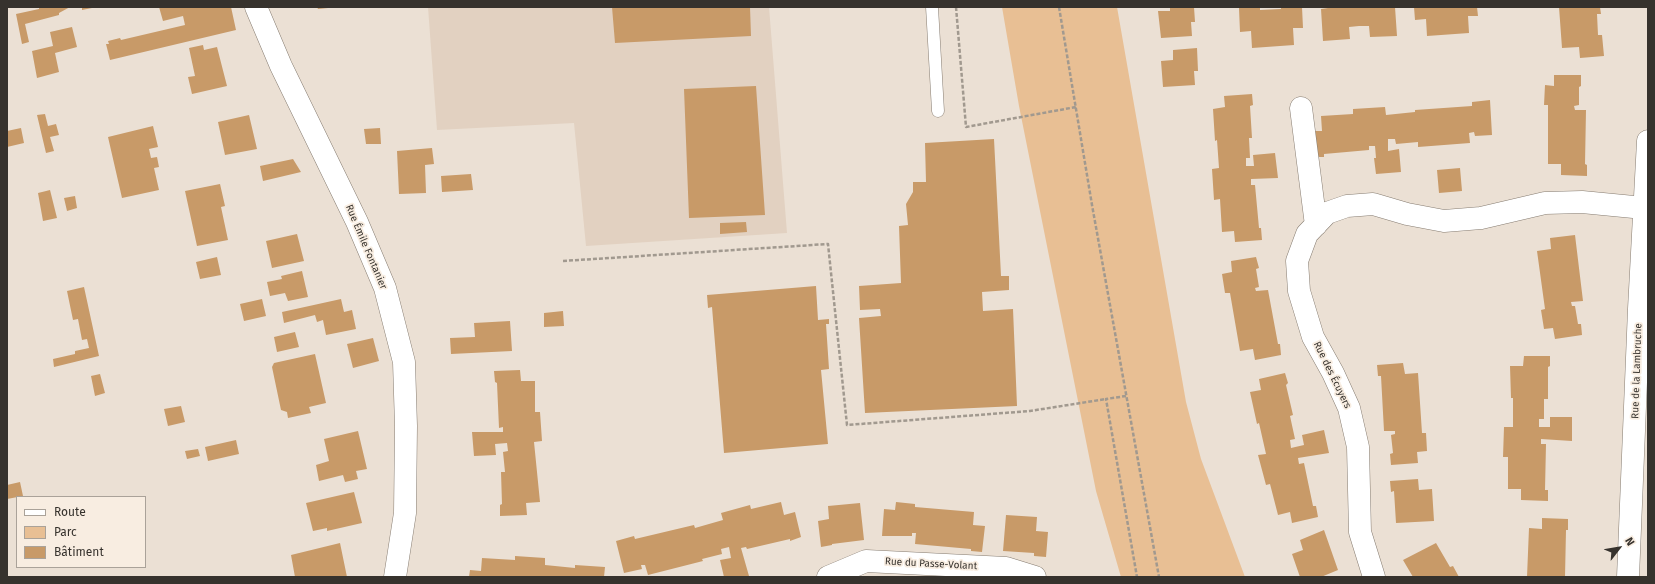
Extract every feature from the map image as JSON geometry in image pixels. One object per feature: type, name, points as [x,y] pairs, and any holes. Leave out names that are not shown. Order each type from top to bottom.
[{"type":"street","name":"Rue Émile Fontanier","points":[[256,7],[281,66],[357,222],[385,288],[404,362],[406,426],[405,514],[395,577]]},
{"type":"street","points":[[1301,108],[1316,225]]},
{"type":"street","name":"Rue de la Lambruche","points":[[1628,577],[1644,290],[1644,208],[1648,141]]},
{"type":"street","name":"Rue des Écuyers","points":[[1374,577],[1360,532],[1358,447],[1349,408],[1333,373],[1313,337],[1299,291],[1297,261],[1308,234],[1327,213],[1347,206],[1373,204],[1407,214],[1444,220],[1481,218],[1545,203],[1582,202],[1644,208]]},
{"type":"street","name":"Rue du Passe-Volant","points":[[828,577],[866,561],[1006,568],[1035,577]]},
{"type":"lane","points":[[932,7],[938,110]]},
{"type":"path","points":[[956,7],[966,127],[1076,107]]},
{"type":"path","points":[[1059,7],[1126,396],[1159,577]]},
{"type":"path","points":[[563,262],[828,244],[847,425],[1030,411],[1126,396]]},
{"type":"path","points":[[1106,399],[1137,577]]},
{"type":"shaded area","points":[[428,7],[769,7],[787,233],[586,246],[574,123],[437,130]]},
{"type":"green space","points":[[1002,7],[1117,7],[1186,402],[1201,459],[1245,577],[1121,577],[1096,491],[1019,106]]},
{"type":"building","points":[[39,7],[70,7],[59,13],[59,15],[25,24],[29,42],[22,44],[16,14],[39,9]]},
{"type":"building","points":[[82,7],[92,7],[92,8],[82,10]]},
{"type":"building","points":[[159,7],[231,7],[236,30],[110,60],[106,44],[109,44],[108,41],[120,38],[121,40],[185,25],[183,16],[163,21]]},
{"type":"building","points":[[317,7],[328,7],[328,8],[318,9]]},
{"type":"building","points":[[612,7],[750,7],[751,36],[615,43]]},
{"type":"building","points":[[1170,7],[1194,7],[1195,22],[1191,22],[1192,36],[1161,38],[1158,11],[1170,11]]},
{"type":"building","points":[[1260,7],[1260,10],[1281,9],[1281,7],[1302,7],[1303,28],[1293,28],[1294,45],[1252,48],[1251,31],[1240,32],[1239,8]]},
{"type":"building","points":[[1335,7],[1395,7],[1397,36],[1370,37],[1369,26],[1359,26],[1349,27],[1350,39],[1323,41],[1321,9]]},
{"type":"building","points":[[1414,7],[1477,7],[1478,16],[1468,16],[1469,33],[1427,36],[1426,19],[1415,20]]},
{"type":"building","points":[[1559,7],[1600,7],[1601,14],[1597,14],[1598,35],[1602,35],[1604,56],[1580,58],[1579,47],[1562,48]]},
{"type":"building","points":[[72,27],[77,47],[55,53],[59,72],[37,78],[32,51],[53,46],[50,32]]},
{"type":"building","points":[[203,45],[204,50],[217,47],[227,86],[192,94],[188,77],[195,76],[189,48]]},
{"type":"building","points":[[1197,48],[1198,71],[1194,71],[1195,85],[1163,87],[1161,61],[1173,60],[1173,50]]},
{"type":"building","points":[[1554,75],[1581,75],[1579,105],[1574,106],[1575,110],[1586,110],[1585,164],[1587,165],[1587,176],[1561,175],[1561,164],[1548,164],[1548,105],[1544,105],[1545,85],[1554,86]]},
{"type":"building","points":[[756,86],[765,215],[689,218],[684,89]]},
{"type":"building","points":[[1252,94],[1253,105],[1250,106],[1252,138],[1249,138],[1250,158],[1246,158],[1246,166],[1254,166],[1253,155],[1275,153],[1278,178],[1251,179],[1251,185],[1255,185],[1259,228],[1261,228],[1262,240],[1235,242],[1234,231],[1222,232],[1220,199],[1214,200],[1212,169],[1219,168],[1217,140],[1215,141],[1213,109],[1225,107],[1224,96]]},
{"type":"building","points":[[1490,100],[1492,135],[1475,136],[1474,132],[1469,133],[1470,143],[1418,147],[1418,142],[1396,144],[1395,139],[1388,139],[1388,151],[1399,149],[1401,172],[1376,174],[1374,158],[1376,158],[1375,146],[1369,146],[1369,150],[1324,154],[1324,157],[1313,157],[1311,131],[1322,131],[1321,116],[1353,114],[1353,109],[1385,107],[1386,115],[1415,112],[1415,110],[1472,106],[1472,102]]},
{"type":"building","points":[[45,114],[48,126],[56,124],[59,135],[50,137],[54,151],[46,153],[37,115]]},
{"type":"building","points":[[249,115],[257,149],[225,155],[218,122]]},
{"type":"building","points":[[153,126],[158,147],[149,149],[151,158],[157,157],[159,167],[154,168],[159,190],[122,198],[108,137]]},
{"type":"building","points":[[21,128],[24,143],[7,147],[7,131]]},
{"type":"building","points":[[380,128],[381,144],[366,144],[364,129]]},
{"type":"building","points":[[994,139],[1001,276],[1009,276],[1009,290],[982,292],[983,311],[1013,309],[1017,406],[865,413],[859,318],[881,316],[880,309],[860,310],[859,286],[901,283],[899,226],[908,225],[906,204],[913,192],[913,182],[926,182],[925,143]]},
{"type":"building","points":[[432,148],[434,164],[425,165],[426,193],[399,194],[397,151]]},
{"type":"building","points":[[293,159],[301,172],[263,181],[260,166]]},
{"type":"building","points":[[1460,168],[1462,191],[1439,193],[1437,170]]},
{"type":"building","points":[[471,174],[473,190],[442,192],[441,176]]},
{"type":"building","points":[[220,184],[225,206],[221,207],[228,240],[197,246],[185,191]]},
{"type":"building","points":[[50,190],[57,218],[43,221],[38,193]]},
{"type":"building","points":[[75,196],[77,208],[67,211],[64,198]]},
{"type":"building","points":[[746,222],[747,232],[720,234],[720,223]]},
{"type":"building","points":[[297,234],[304,261],[272,268],[266,241]]},
{"type":"building","points":[[1575,235],[1583,301],[1571,302],[1572,306],[1575,306],[1578,324],[1581,324],[1582,335],[1555,339],[1553,328],[1544,329],[1541,310],[1545,309],[1537,251],[1551,249],[1550,238]]},
{"type":"building","points":[[217,257],[221,275],[200,279],[196,262]]},
{"type":"building","points":[[1256,257],[1259,268],[1256,269],[1259,287],[1255,288],[1256,291],[1268,290],[1281,355],[1255,360],[1253,349],[1240,351],[1230,293],[1225,293],[1222,274],[1232,272],[1231,261]]},
{"type":"building","points":[[302,271],[308,297],[288,301],[285,293],[270,296],[267,282],[282,279],[281,276]]},
{"type":"building","points":[[816,286],[818,320],[829,319],[829,324],[826,324],[829,369],[821,370],[828,444],[724,453],[712,307],[708,308],[707,295]]},
{"type":"building","points":[[84,287],[99,356],[54,367],[53,359],[75,354],[75,351],[89,348],[87,339],[82,340],[78,319],[73,320],[67,291]]},
{"type":"building","points":[[262,299],[266,316],[244,321],[240,304]]},
{"type":"building","points":[[341,299],[344,312],[352,310],[356,329],[326,335],[323,320],[317,322],[315,315],[284,323],[282,312]]},
{"type":"building","points":[[563,311],[564,326],[544,327],[544,313]]},
{"type":"building","points":[[510,321],[512,351],[451,354],[450,338],[475,337],[474,323]]},
{"type":"building","points":[[295,332],[299,347],[277,352],[274,337]]},
{"type":"building","points":[[373,338],[379,361],[353,368],[347,344]]},
{"type":"building","points":[[315,354],[326,403],[309,407],[311,413],[288,418],[287,412],[281,410],[272,367],[274,363]]},
{"type":"building","points":[[1524,356],[1550,356],[1550,366],[1548,367],[1548,399],[1544,399],[1544,419],[1539,419],[1539,427],[1550,427],[1550,417],[1572,417],[1572,441],[1541,439],[1541,444],[1546,444],[1545,490],[1548,490],[1548,501],[1521,500],[1521,489],[1508,489],[1508,457],[1503,457],[1504,427],[1513,427],[1513,398],[1511,398],[1510,366],[1523,366]]},
{"type":"building","points":[[1403,363],[1405,374],[1418,373],[1422,433],[1426,433],[1427,451],[1417,452],[1418,463],[1391,465],[1390,454],[1393,453],[1391,435],[1395,434],[1395,431],[1384,431],[1381,376],[1378,376],[1377,365]]},
{"type":"building","points":[[520,370],[521,381],[535,381],[535,412],[540,412],[542,441],[534,442],[540,502],[526,503],[527,515],[500,516],[500,505],[502,504],[501,472],[505,472],[503,452],[508,451],[507,443],[495,444],[496,455],[474,456],[472,432],[503,432],[503,427],[499,428],[497,383],[495,382],[494,371]]},
{"type":"building","points":[[1285,373],[1288,383],[1286,385],[1293,415],[1290,416],[1295,439],[1290,440],[1291,448],[1304,445],[1302,435],[1324,430],[1329,453],[1298,458],[1299,464],[1304,463],[1313,506],[1316,506],[1318,517],[1292,523],[1290,512],[1278,515],[1270,484],[1266,485],[1258,455],[1266,454],[1259,423],[1257,424],[1250,392],[1261,390],[1259,379]]},
{"type":"building","points":[[100,374],[105,393],[95,396],[91,376]]},
{"type":"building","points":[[181,406],[185,422],[168,426],[164,409]]},
{"type":"building","points":[[358,431],[367,469],[356,471],[358,479],[345,482],[343,475],[319,481],[316,465],[329,461],[324,439]]},
{"type":"building","points":[[236,440],[239,454],[208,461],[205,447]]},
{"type":"building","points":[[198,449],[200,456],[187,459],[185,451]]},
{"type":"building","points":[[1418,479],[1419,490],[1432,489],[1434,521],[1396,523],[1394,491],[1391,492],[1390,481]]},
{"type":"building","points":[[20,482],[23,496],[16,496],[16,497],[7,499],[7,485]]},
{"type":"building","points":[[354,492],[362,523],[327,531],[327,528],[313,531],[306,503]]},
{"type":"building","points":[[781,502],[784,515],[795,512],[801,537],[790,541],[790,539],[747,549],[746,547],[741,548],[749,576],[724,577],[720,560],[731,558],[729,547],[721,549],[722,554],[702,559],[703,561],[648,575],[645,565],[641,565],[642,569],[624,573],[616,541],[634,536],[635,539],[694,525],[695,528],[723,520],[721,513],[750,505],[751,509]]},
{"type":"building","points":[[896,502],[915,504],[915,507],[974,512],[973,525],[985,526],[982,552],[971,551],[971,549],[915,544],[916,533],[912,533],[912,536],[882,536],[884,509],[895,510]]},
{"type":"building","points":[[860,503],[864,540],[821,547],[818,521],[829,519],[828,506]]},
{"type":"building","points":[[1006,515],[1037,517],[1036,531],[1048,532],[1046,557],[1034,556],[1034,553],[1003,551]]},
{"type":"building","points":[[1542,518],[1568,519],[1568,530],[1566,530],[1565,577],[1527,577],[1529,528],[1542,529]]},
{"type":"building","points":[[1324,530],[1338,570],[1321,577],[1300,577],[1292,554],[1303,550],[1300,540]]},
{"type":"building","points":[[340,543],[347,577],[295,577],[291,555]]},
{"type":"building","points":[[1436,543],[1450,567],[1453,566],[1459,577],[1413,577],[1403,560]]},
{"type":"building","points":[[515,556],[545,558],[545,565],[575,568],[575,565],[605,567],[604,577],[469,577],[470,570],[481,571],[482,558],[515,560]]}]
